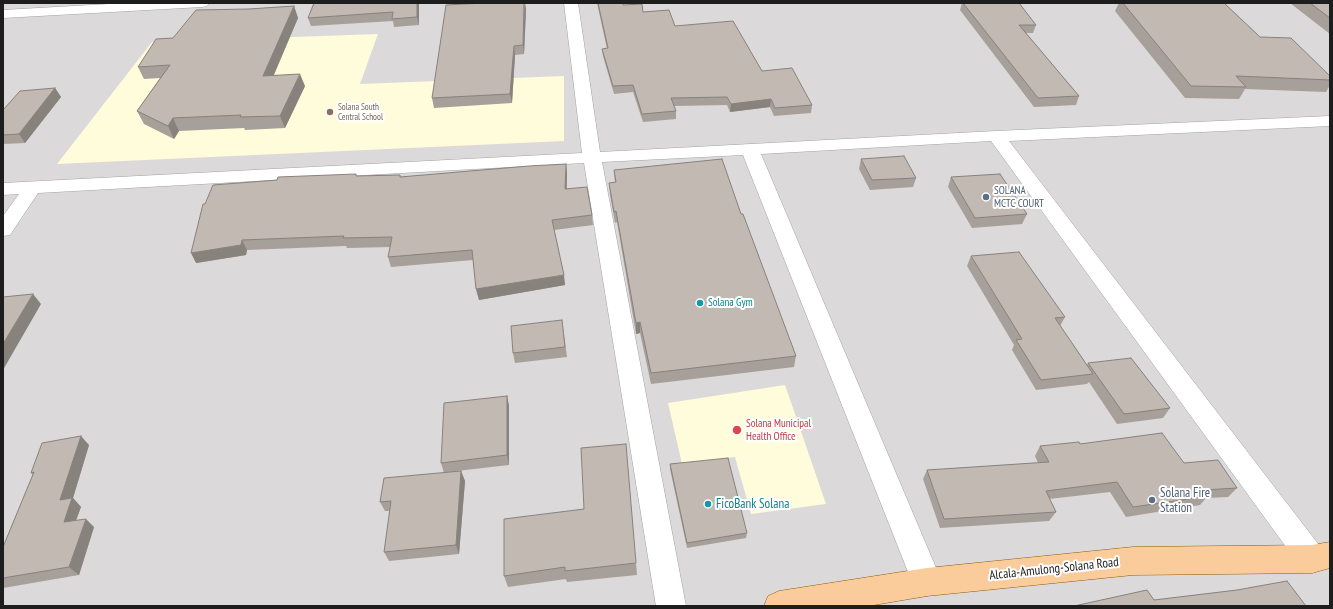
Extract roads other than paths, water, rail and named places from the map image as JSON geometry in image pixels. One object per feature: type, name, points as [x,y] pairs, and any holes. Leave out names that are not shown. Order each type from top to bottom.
[{"type":"main road","name":"Alcala-Amulong-Solana Road","points":[[779,606],[927,582],[1134,561],[1321,557]]},
{"type":"street","points":[[3,14],[152,4],[202,3]]},
{"type":"street","points":[[572,3],[592,158],[671,606]]},
{"type":"street","points":[[3,189],[996,136],[1330,121]]},
{"type":"street","points":[[996,136],[1321,557]]},
{"type":"street","points":[[750,150],[927,582]]},
{"type":"street","points":[[3,230],[33,187]]},
{"type":"place","name":"Solana South Central School","points":[[330,112]]},
{"type":"place","name":"SOLANA MCTC COURT","points":[[986,197]]},
{"type":"place","name":"Solana Gym","points":[[700,303]]},
{"type":"place","name":"Solana Municipal Health Office","points":[[737,430]]},
{"type":"place","name":"Solana Fire Station","points":[[1152,500]]},
{"type":"place","name":"FicoBank Solana","points":[[708,504]]}]
